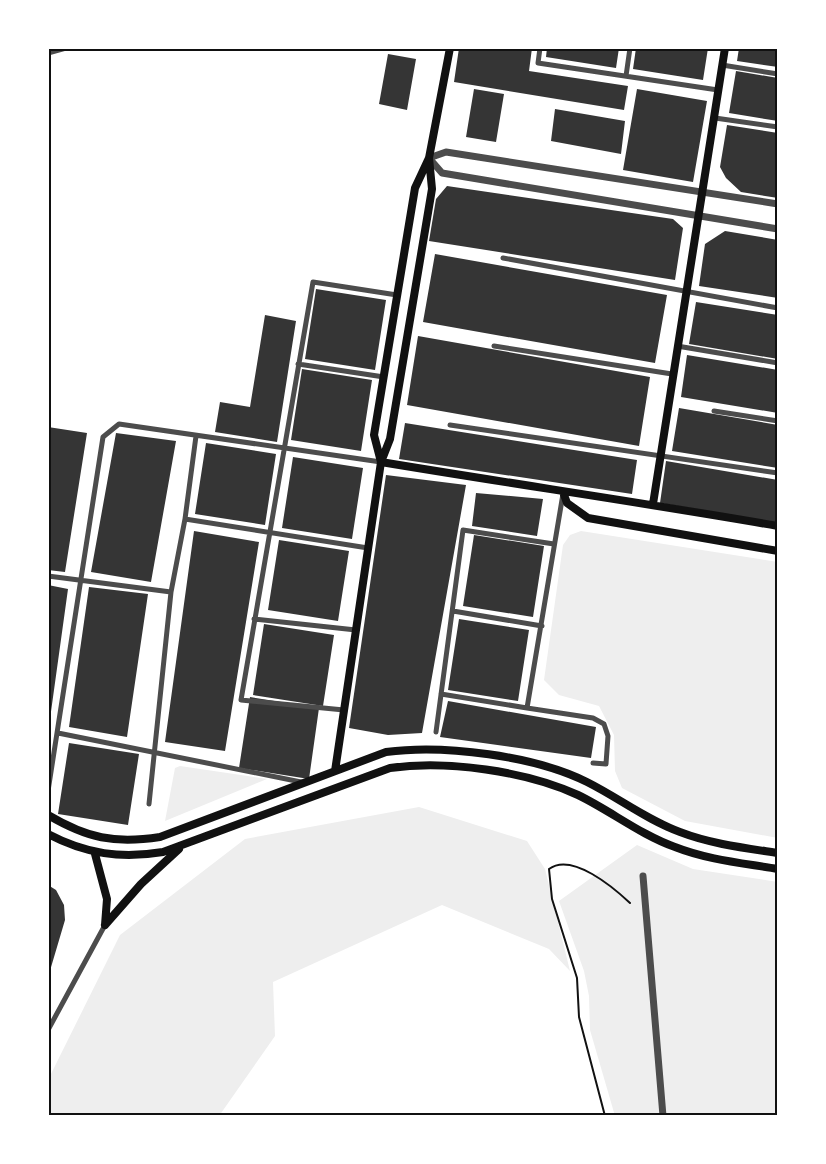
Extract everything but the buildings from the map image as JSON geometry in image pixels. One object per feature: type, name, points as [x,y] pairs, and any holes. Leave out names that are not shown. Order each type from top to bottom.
[{"type":"main road","points":[[381,462],[374,435],[397,295],[415,188],[429,158],[450,48]]},
{"type":"main road","points":[[653,504],[725,48]]},
{"type":"main road","points":[[335,771],[381,462],[390,439],[432,189],[429,158]]},
{"type":"main road","points":[[381,462],[563,492],[653,504],[778,526]]},
{"type":"main road","points":[[563,492],[567,503],[588,518],[778,551]]},
{"type":"main road","points":[[48,816],[79,832],[98,838],[140,840],[179,830],[301,782],[386,752],[414,748],[442,749],[509,759],[563,772],[679,832],[704,841],[778,853]]},
{"type":"main road","points":[[48,834],[73,847],[95,854],[141,855],[184,845],[390,768],[415,764],[440,765],[507,774],[558,787],[673,847],[700,856],[778,869]]},
{"type":"main road","points":[[105,925],[141,884],[184,845]]},
{"type":"main road","points":[[95,854],[107,899],[105,925]]},
{"type":"street","points":[[48,53],[66,48]]},
{"type":"street","points":[[540,48],[538,63],[718,90]]},
{"type":"street","points":[[626,76],[630,48]]},
{"type":"street","points":[[722,65],[778,74]]},
{"type":"street","points":[[715,118],[778,128]]},
{"type":"street","points":[[778,204],[446,152],[429,158],[442,173],[778,230]]},
{"type":"street","points":[[503,258],[685,293],[778,308]]},
{"type":"street","points":[[344,710],[241,700],[313,282],[397,295]]},
{"type":"street","points":[[494,346],[672,374]]},
{"type":"street","points":[[677,346],[778,363]]},
{"type":"street","points":[[298,364],[384,377]]},
{"type":"street","points":[[714,411],[778,421]]},
{"type":"street","points":[[48,791],[103,436],[119,424],[381,462]]},
{"type":"street","points":[[450,425],[778,473]]},
{"type":"street","points":[[149,804],[171,592],[185,519],[196,436]]},
{"type":"street","points":[[527,708],[563,492]]},
{"type":"street","points":[[185,519],[368,548]]},
{"type":"street","points":[[436,732],[463,530],[554,544]]},
{"type":"street","points":[[48,576],[171,592]]},
{"type":"street","points":[[453,611],[542,626]]},
{"type":"street","points":[[254,619],[356,630]]},
{"type":"street","points":[[441,694],[593,718],[604,724],[608,736],[606,764],[593,763]]},
{"type":"street","points":[[58,733],[301,782]]},
{"type":"street","points":[[643,876],[663,1116]]},
{"type":"street","points":[[48,1030],[105,925]]},
{"type":"path","points":[[605,1116],[579,1017],[577,978],[552,899],[549,869],[556,864],[567,864],[585,870],[630,903]]},
{"type":"shaded area","points":[[581,531],[778,562],[778,838],[685,821],[622,788],[615,771],[614,735],[599,706],[559,695],[544,680],[563,545],[570,535]]},
{"type":"shaded area","points":[[180,766],[267,779],[165,821],[175,768]]},
{"type":"shaded area","points":[[419,807],[527,841],[545,869],[570,971],[549,949],[442,905],[273,982],[275,1036],[219,1116],[48,1116],[48,1080],[120,935],[245,839]]},
{"type":"shaded area","points":[[637,845],[693,869],[778,882],[778,1116],[615,1116],[590,1030],[589,996],[584,971],[559,901]]}]
